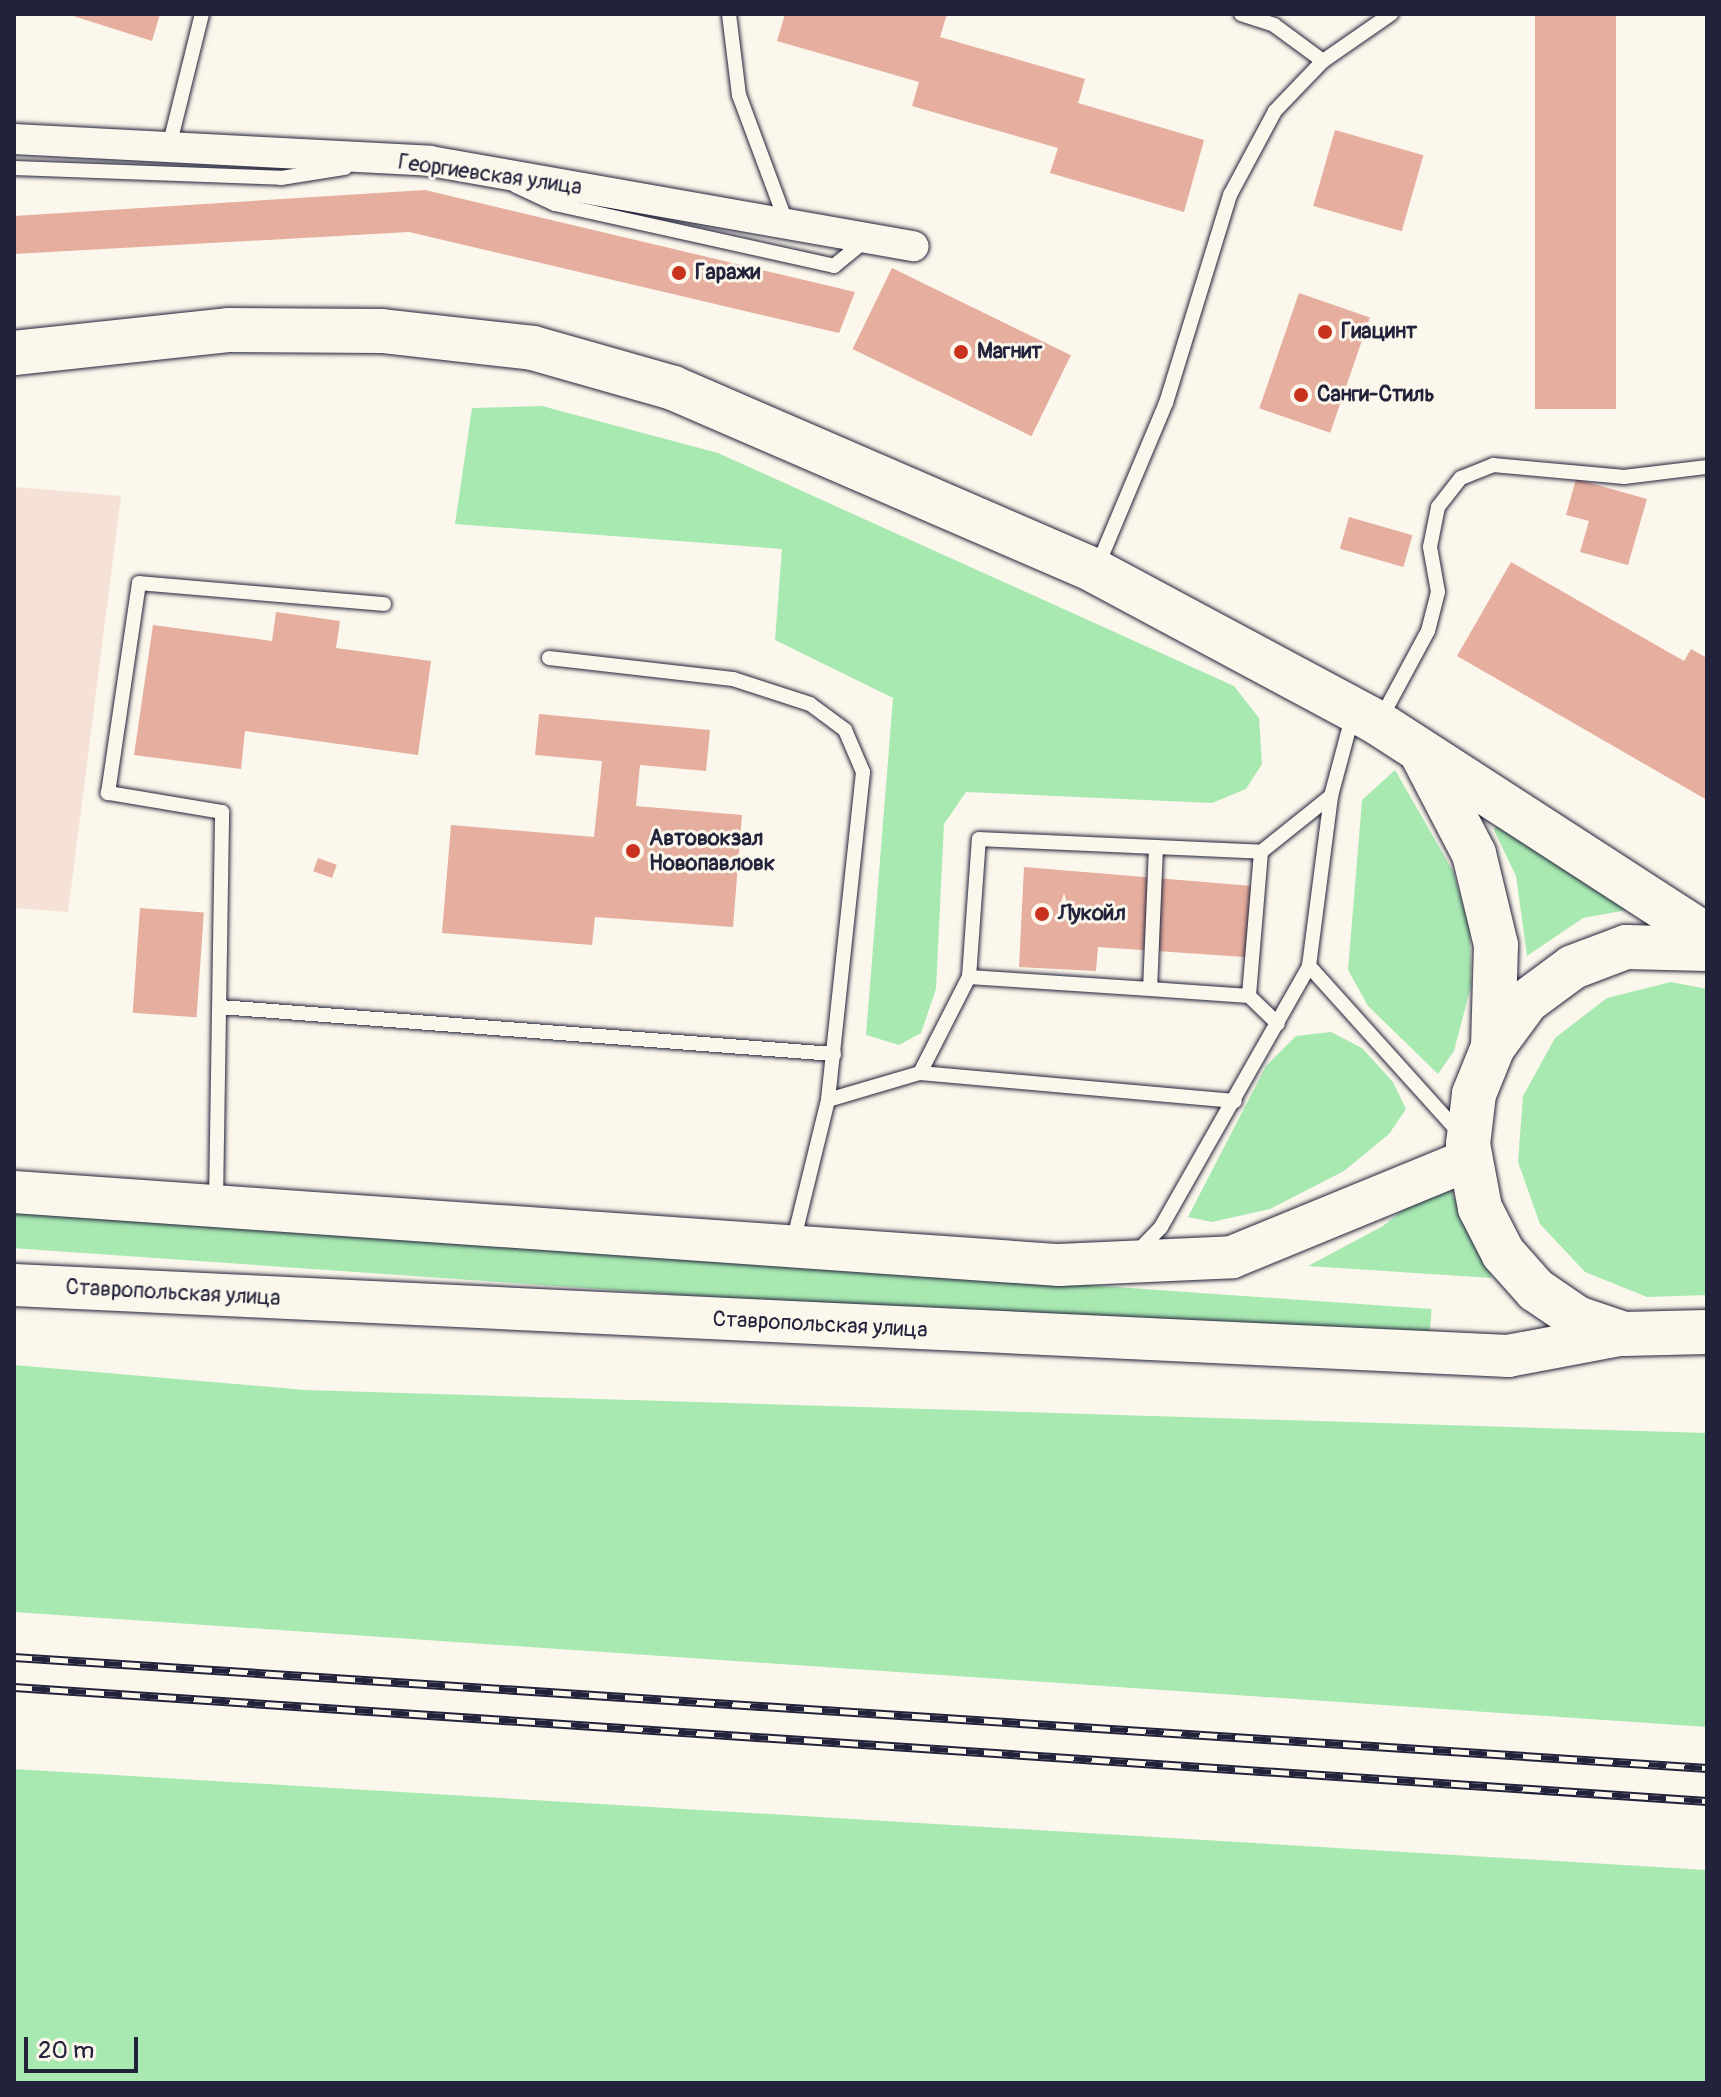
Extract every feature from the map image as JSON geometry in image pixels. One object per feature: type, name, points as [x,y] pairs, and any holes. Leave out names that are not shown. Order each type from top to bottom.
[{"type":"main road","points":[[14,353],[228,330],[382,331],[533,348],[673,388],[801,438],[1095,571],[1366,716],[1707,936]]},
{"type":"main road","points":[[1421,752],[1474,854],[1496,945],[1493,1047]]},
{"type":"main road","points":[[1702,1336],[1624,1334],[1577,1318],[1536,1290],[1503,1253],[1480,1208],[1469,1152],[1474,1094],[1493,1047],[1527,1001],[1573,967],[1626,947],[1707,949]]},
{"type":"main road","points":[[14,1192],[1059,1265],[1232,1257],[1469,1152]]},
{"type":"main road","name":"Ставропольская улица","points":[[14,1285],[1508,1356],[1624,1334]]},
{"type":"street","name":"Георгиевская улица","points":[[14,139],[396,160],[483,171],[914,246]]},
{"type":"lane","points":[[169,147],[202,14]]},
{"type":"lane","points":[[729,14],[739,95],[787,224]]},
{"type":"lane","points":[[1241,14],[1274,25],[1323,61]]},
{"type":"lane","points":[[1095,571],[1127,480],[1166,403],[1230,195],[1275,111],[1323,61],[1391,14]]},
{"type":"lane","points":[[14,168],[281,178],[396,160]]},
{"type":"lane","points":[[483,171],[555,204],[834,266],[869,238]]},
{"type":"lane","points":[[1127,1262],[1161,1227],[1309,966],[1331,796],[1366,716],[1411,675],[1428,631],[1438,592],[1430,547],[1438,507],[1461,478],[1493,465],[1624,477],[1707,467]]},
{"type":"lane","points":[[216,1206],[222,812],[108,793],[139,583],[384,604]]},
{"type":"lane","points":[[549,658],[733,679],[810,704],[845,730],[863,772],[828,1100],[792,1247]]},
{"type":"lane","points":[[920,1073],[969,977],[979,839],[1261,852],[1331,796]]},
{"type":"lane","points":[[1150,989],[1156,847]]},
{"type":"lane","points":[[1249,996],[1261,852]]},
{"type":"lane","points":[[1309,966],[1469,1152]]},
{"type":"lane","points":[[969,977],[1249,996],[1278,1024]]},
{"type":"lane","points":[[220,1007],[834,1054]]},
{"type":"lane","points":[[828,1100],[920,1073],[1235,1101]]},
{"type":"shaded area","points":[[14,487],[121,496],[68,912],[14,908]]},
{"type":"green space","points":[[542,406],[718,453],[1234,686],[1259,718],[1262,764],[1246,789],[1212,803],[966,792],[944,824],[936,989],[921,1033],[899,1045],[866,1035],[893,698],[775,640],[782,549],[455,524],[472,408]]},
{"type":"green space","points":[[1395,770],[1453,871],[1470,929],[1471,986],[1454,1051],[1438,1074],[1368,1006],[1348,970],[1362,800]]},
{"type":"green space","points":[[1499,819],[1632,909],[1583,918],[1527,956],[1516,876],[1494,830]]},
{"type":"green space","points":[[1671,982],[1707,989],[1707,1295],[1647,1297],[1585,1272],[1540,1224],[1518,1162],[1523,1096],[1555,1038],[1607,998]]},
{"type":"green space","points":[[1331,1032],[1362,1048],[1393,1082],[1406,1109],[1389,1134],[1344,1171],[1270,1209],[1212,1222],[1188,1217],[1266,1066],[1296,1036]]},
{"type":"green space","points":[[1444,1176],[1492,1278],[1308,1266],[1383,1226]]},
{"type":"green space","points":[[14,1210],[1432,1309],[1429,1347],[14,1248]]},
{"type":"green space","points":[[14,1365],[305,1390],[1707,1433],[1707,1727],[14,1612]]},
{"type":"green space","points":[[14,1769],[1707,1870],[1707,2083],[14,2083]]},
{"type":"building","points":[[67,14],[160,14],[152,41]]},
{"type":"building","points":[[785,14],[947,14],[940,37],[1085,79],[1078,103],[1204,140],[1184,212],[1050,173],[1058,148],[912,106],[919,82],[777,41]]},
{"type":"building","points":[[1535,14],[1616,14],[1616,409],[1535,409]]},
{"type":"building","points":[[1335,130],[1423,155],[1402,231],[1313,206]]},
{"type":"building","name":"Гаражи","points":[[425,190],[855,292],[839,333],[409,232],[14,254],[14,216]]},
{"type":"building","name":"Магнит","points":[[892,268],[1071,355],[1031,436],[853,349]]},
{"type":"building","points":[[1299,293],[1370,317],[1330,433],[1259,408]]},
{"type":"building","points":[[1576,479],[1647,499],[1628,565],[1580,552],[1589,521],[1566,515]]},
{"type":"building","points":[[1349,517],[1412,535],[1403,567],[1340,549]]},
{"type":"building","points":[[1511,562],[1684,661],[1691,649],[1707,658],[1707,800],[1457,656]]},
{"type":"building","points":[[276,612],[340,621],[336,648],[431,661],[418,755],[245,731],[241,769],[134,755],[153,625],[272,641]]},
{"type":"building","points":[[539,714],[710,730],[706,771],[640,765],[636,806],[742,815],[733,927],[595,917],[592,945],[442,933],[451,825],[594,837],[602,761],[535,755]]},
{"type":"building","points":[[318,858],[337,865],[332,878],[313,871]]},
{"type":"building","points":[[1024,867],[1264,887],[1259,958],[1098,947],[1096,971],[1019,967]]},
{"type":"building","points":[[140,908],[204,912],[197,1017],[133,1013]]},
{"type":"railway","points":[[14,1657],[1707,1768]]},
{"type":"railway","points":[[14,1687],[1707,1801]]},
{"type":"place","name":"Гаражи","points":[[679,273]]},
{"type":"place","name":"Гиацинт","points":[[1325,332]]},
{"type":"place","name":"Магнит","points":[[961,352]]},
{"type":"place","name":"Санги-Стиль","points":[[1301,395]]},
{"type":"place","name":"Автовокзал Новопавловк","points":[[633,851]]},
{"type":"place","name":"Лукойл","points":[[1042,914]]}]
